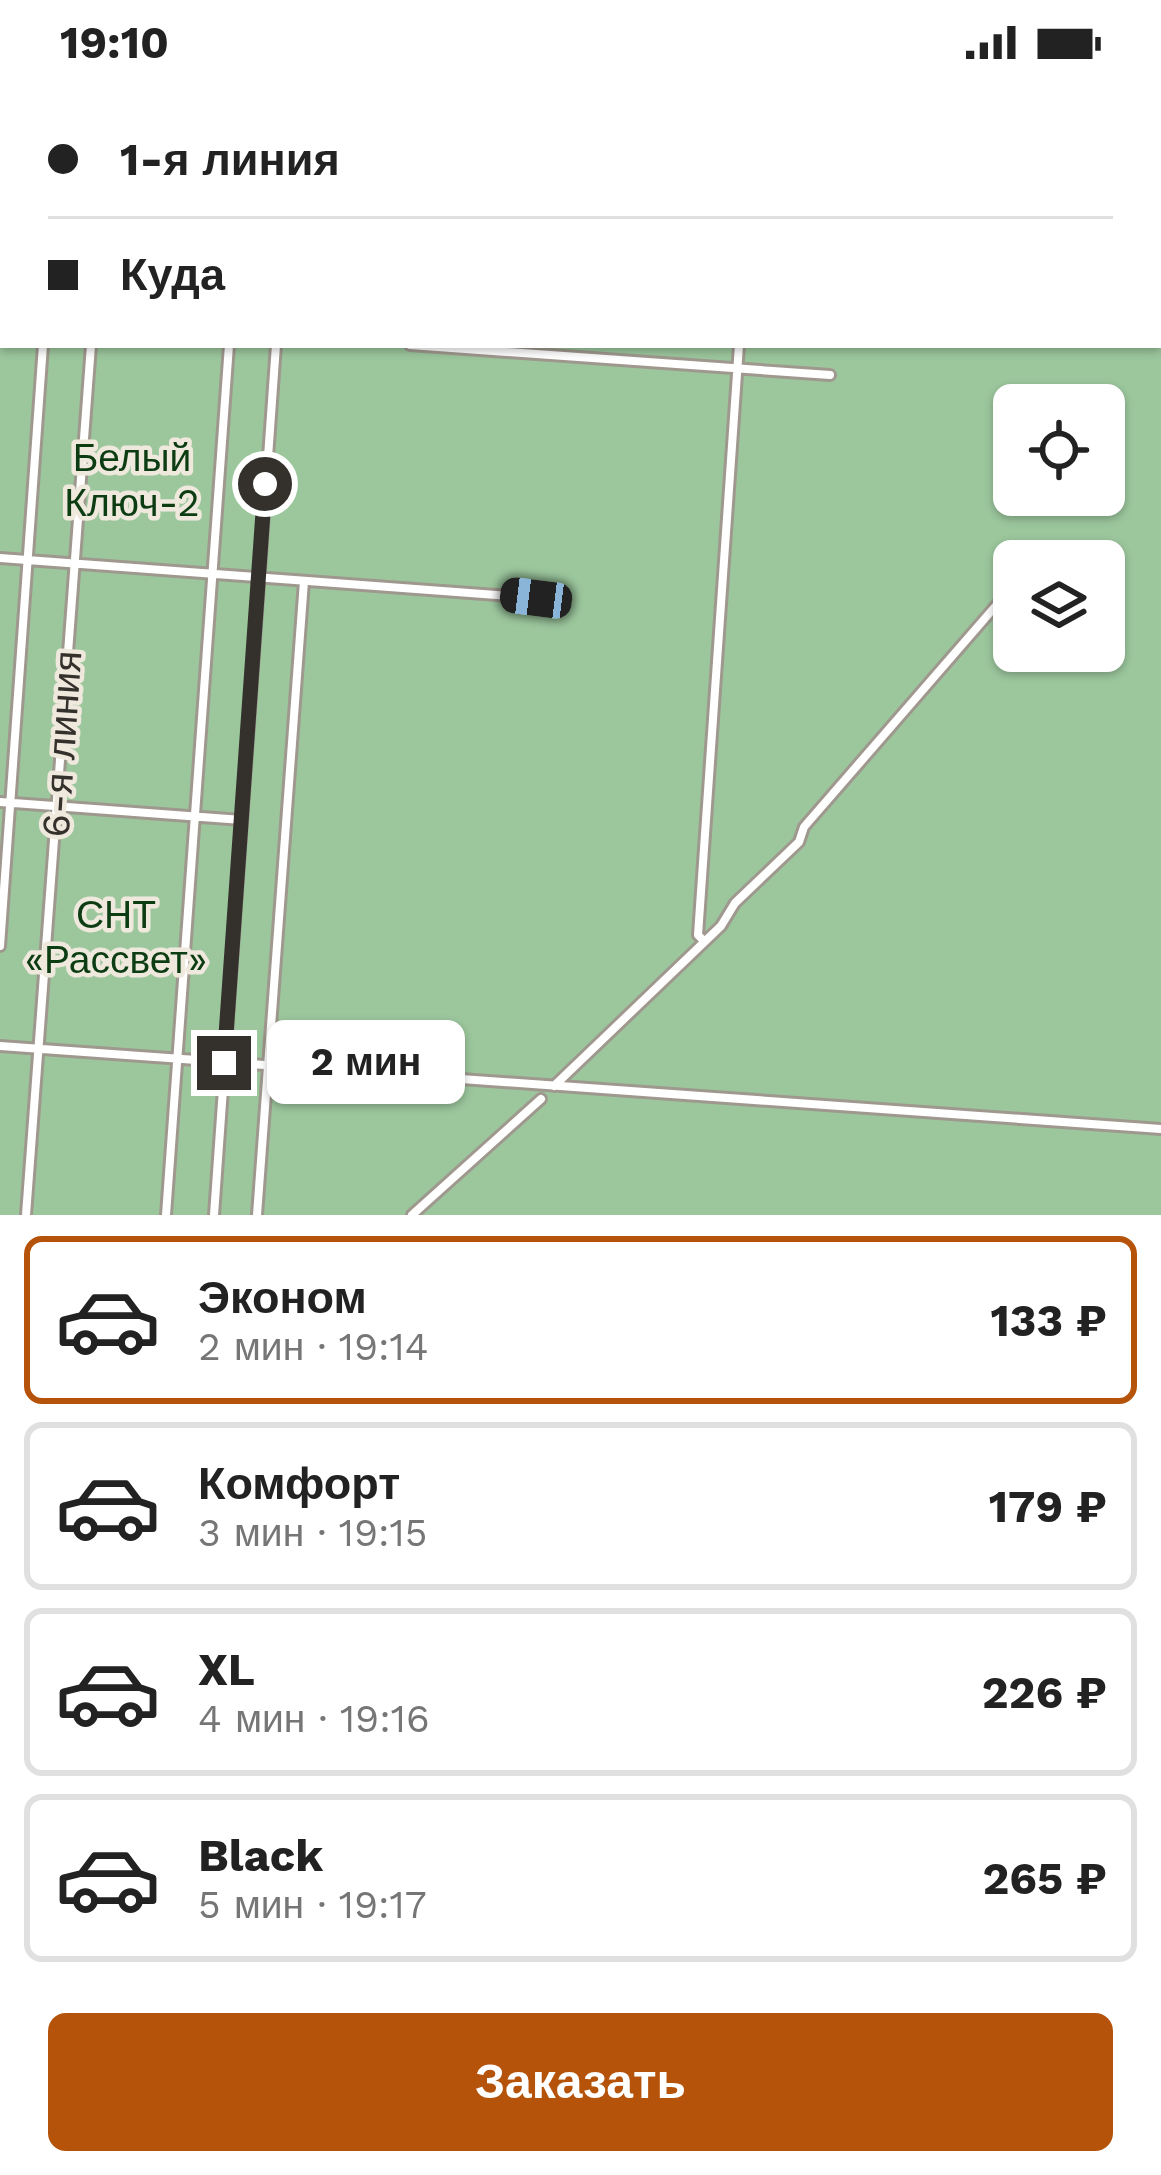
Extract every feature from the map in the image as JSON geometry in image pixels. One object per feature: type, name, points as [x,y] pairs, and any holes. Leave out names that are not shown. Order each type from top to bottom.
[{"type":"street","points":[[0,946],[5,803],[44,348]]},
{"type":"street","name":"6-я линия","points":[[26,1215],[91,348]]},
{"type":"street","points":[[166,1215],[230,348]]},
{"type":"street","points":[[214,1215],[276,348]]},
{"type":"street","points":[[453,348],[830,375]]},
{"type":"street","points":[[704,941],[698,935],[739,348]]},
{"type":"street","points":[[0,558],[536,598]]},
{"type":"street","points":[[257,1215],[304,581]]},
{"type":"street","points":[[553,1086],[569,1077],[799,842],[804,827],[993,609]]},
{"type":"street","points":[[5,803],[242,820]]},
{"type":"street","points":[[0,1046],[1161,1129]]},
{"type":"street","points":[[412,1215],[541,1100]]},
{"type":"green space","points":[[0,348],[1161,348],[1161,1215],[0,1215]]},
{"type":"route","points":[[224,1063],[265,484]]},
{"type":"park label","name":"Белый Ключ-2","points":[[132,480]]},
{"type":"park label","name":"СНТ «Рассвет»","points":[[116,936]]}]
